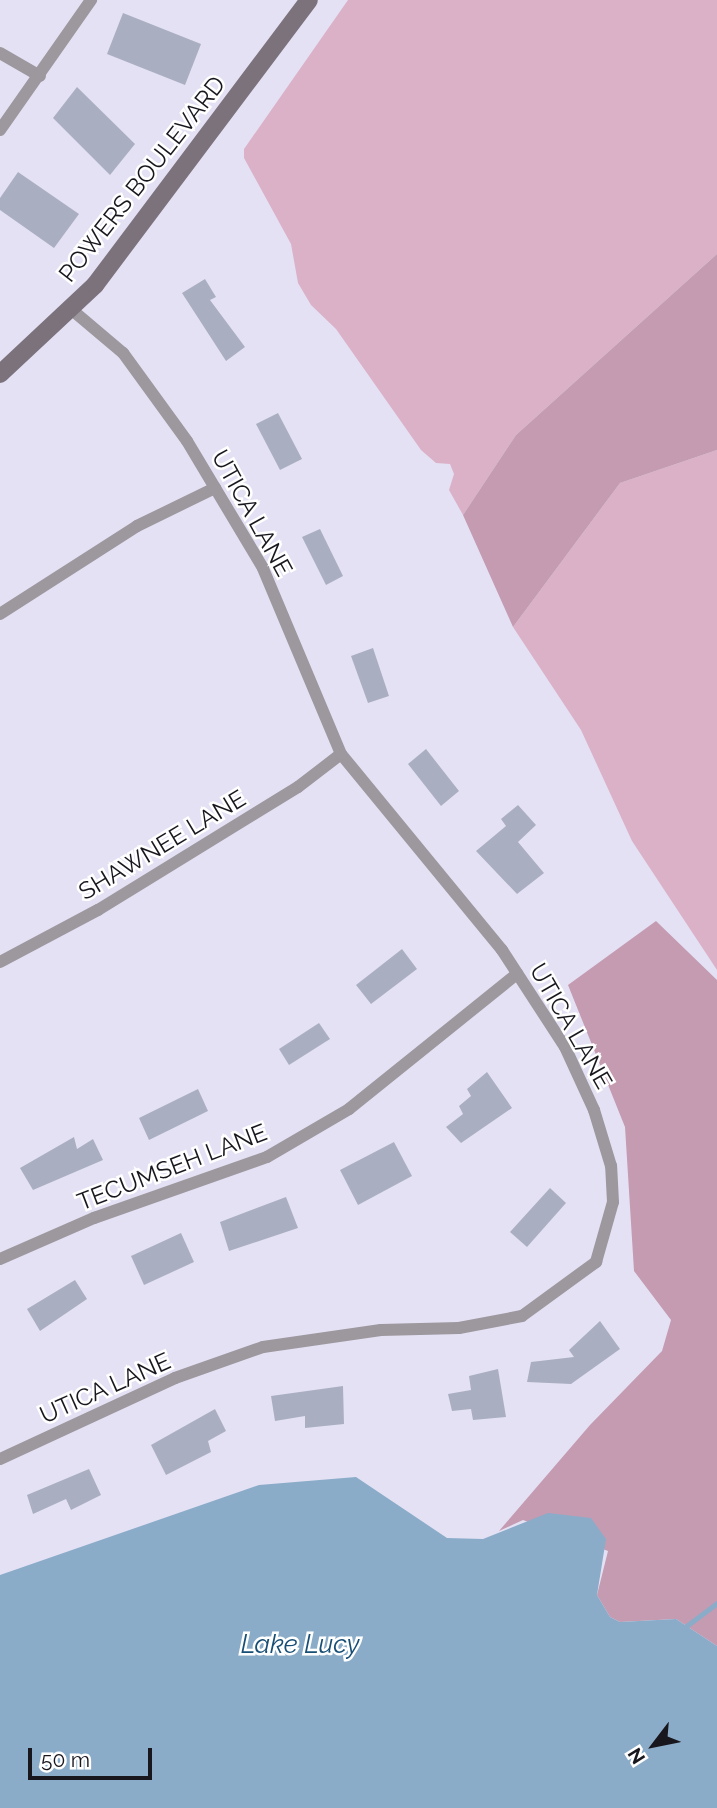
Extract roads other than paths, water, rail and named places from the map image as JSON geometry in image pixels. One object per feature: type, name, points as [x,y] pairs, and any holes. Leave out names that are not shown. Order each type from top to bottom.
[{"type":"main road","name":"POWERS BOULEVARD","points":[[0,374],[71,309],[309,0]]},
{"type":"street","points":[[0,130],[40,76],[90,0]]},
{"type":"street","points":[[0,53],[40,76]]},
{"type":"street","name":"UTICA LANE","points":[[0,1459],[175,1378],[263,1347],[381,1330],[459,1328],[522,1316],[596,1262],[613,1202],[611,1166],[594,1110],[565,1048],[517,974],[341,754],[263,568],[215,488],[123,354],[71,309]]},
{"type":"street","points":[[0,614],[137,526],[215,488]]},
{"type":"street","name":"SHAWNEE LANE","points":[[0,962],[97,910],[298,786],[341,754]]},
{"type":"street","name":"TECUMSEH LANE","points":[[0,1259],[94,1218],[267,1157],[349,1109],[517,974]]},
{"type":"water","name":"Lake Lucy","points":[[356,1477],[447,1538],[483,1539],[548,1513],[591,1518],[606,1539],[597,1595],[610,1617],[620,1622],[676,1619],[717,1646],[717,1808],[0,1808],[0,1575],[259,1485]]},
{"type":"waterway","points":[[681,1630],[717,1603]]}]
